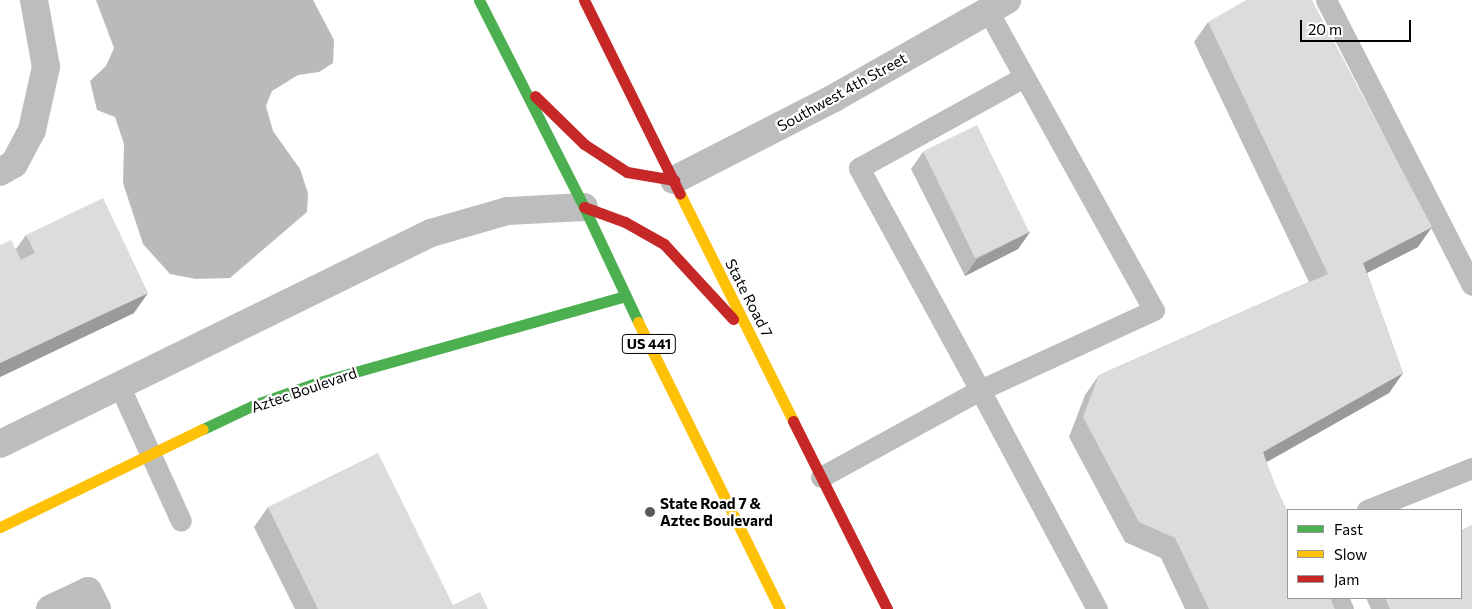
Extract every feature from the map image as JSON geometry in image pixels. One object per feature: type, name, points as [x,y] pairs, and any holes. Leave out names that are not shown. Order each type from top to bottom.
[{"type":"main road","name":"US 441","points":[[479,0],[584,207],[625,296],[780,609]]},
{"type":"main road","name":"State Road 7","points":[[584,0],[888,609]]},
{"type":"main road","points":[[518,79],[584,144],[627,172],[674,180]]},
{"type":"main road","points":[[584,207],[625,222],[664,244],[756,344]]},
{"type":"main road","name":"Aztec Boulevard","points":[[0,526],[254,405],[316,383],[625,296]]},
{"type":"street","points":[[0,172],[14,164],[32,130],[46,67],[34,0]]},
{"type":"street","name":"Southwest 4th Street","points":[[674,180],[834,98],[998,5]]},
{"type":"street","points":[[0,444],[431,233],[507,211],[584,207]]},
{"type":"street","points":[[50,609],[93,600]]},
{"type":"lane","points":[[1326,0],[1472,284]]},
{"type":"lane","points":[[821,477],[980,390],[1154,310],[1024,77],[998,5]]},
{"type":"lane","points":[[1024,77],[859,168],[1098,609]]},
{"type":"lane","points":[[119,386],[181,521]]},
{"type":"lane","points":[[1370,509],[1472,468]]},
{"type":"shaded area","points":[[96,0],[313,0],[334,40],[333,63],[319,72],[298,75],[272,91],[266,106],[273,131],[300,169],[308,193],[307,212],[230,278],[196,279],[170,274],[143,244],[123,183],[124,144],[115,117],[97,110],[90,81],[106,66],[114,48]]},
{"type":"building","points":[[1246,0],[1312,0],[1432,227],[1363,263],[1403,373],[1263,452],[1287,511],[1287,599],[1330,599],[1335,609],[1209,609],[1175,538],[1139,522],[1083,417],[1099,375],[1328,274],[1208,22]]},
{"type":"building","points":[[977,125],[1029,232],[975,258],[923,151]]},
{"type":"building","points":[[103,198],[148,293],[0,363],[0,245],[11,240],[21,260],[35,253],[26,235]]},
{"type":"building","points":[[378,453],[453,605],[480,592],[488,609],[318,609],[268,507]]},
{"type":"building","points":[[1472,525],[1472,609],[1390,609],[1385,599],[1462,599],[1462,530]]},
{"type":"traffic: fast","points":[[479,0],[584,207],[638,322]]},
{"type":"traffic: fast","points":[[203,429],[254,405],[316,383],[625,296]]},
{"type":"traffic: slow","points":[[680,194],[793,421]]},
{"type":"traffic: slow","points":[[638,322],[780,609]]},
{"type":"traffic: slow","points":[[0,527],[203,429]]},
{"type":"traffic: jam","points":[[584,0],[680,194]]},
{"type":"traffic: jam","points":[[535,96],[584,144],[627,172],[674,180]]},
{"type":"traffic: jam","points":[[584,207],[625,222],[664,244],[733,319]]},
{"type":"traffic: jam","points":[[793,421],[887,609]]},
{"type":"place","name":"State Road 7 & Aztec Boulevard","points":[[650,512]]}]
